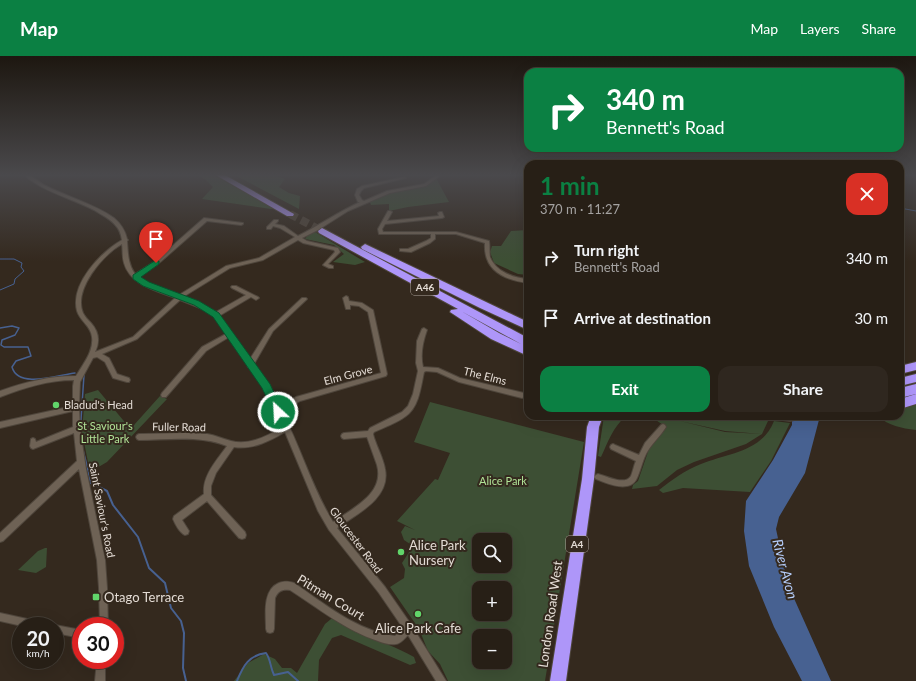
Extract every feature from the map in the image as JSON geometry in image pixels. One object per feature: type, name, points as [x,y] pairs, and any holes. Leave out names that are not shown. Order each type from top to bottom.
[{"type":"highway","points":[[274,203],[293,213],[276,203]]},
{"type":"highway","name":"A46","points":[[524,336],[337,234],[324,229],[386,266],[524,341]]},
{"type":"highway","points":[[337,234],[483,306],[524,324]]},
{"type":"highway","points":[[386,266],[472,323],[524,350]]},
{"type":"highway","points":[[904,369],[916,366]]},
{"type":"highway","points":[[904,381],[916,378]]},
{"type":"highway","points":[[904,392],[916,389]]},
{"type":"highway","points":[[904,403],[916,400]]},
{"type":"highway","name":"London Road West","points":[[558,681],[592,475],[593,433],[591,420]]},
{"type":"highway","name":"London Road West","points":[[593,433],[596,420]]},
{"type":"street","points":[[85,203],[114,220],[124,233],[126,240],[126,264],[135,277],[156,263],[206,219],[241,224]]},
{"type":"street","points":[[94,355],[135,338],[143,333],[180,297],[228,267],[260,259],[298,237],[316,229],[340,212],[361,203]]},
{"type":"street","points":[[390,212],[380,231],[384,234],[456,233],[487,242],[486,256],[496,270],[513,278],[524,280]]},
{"type":"street","points":[[384,223],[442,217],[440,213]]},
{"type":"street","points":[[273,225],[282,227],[308,243],[336,249],[338,252],[337,255],[325,265],[331,267]]},
{"type":"street","points":[[402,250],[410,254],[416,246],[430,241],[433,238],[433,234]]},
{"type":"street","points":[[94,355],[94,328],[83,318],[79,311],[79,296],[88,275],[106,255],[126,240]]},
{"type":"street","name":"Gloucester Road","points":[[135,277],[146,284],[205,307],[216,315],[266,386],[287,428],[315,498],[332,527],[382,590],[441,681]]},
{"type":"street","points":[[234,287],[249,296],[256,298]]},
{"type":"street","points":[[216,315],[249,296]]},
{"type":"street","points":[[250,365],[271,330],[304,299]]},
{"type":"street","name":"Elm Grove","points":[[278,412],[302,398],[384,374],[371,311],[360,304],[347,303]]},
{"type":"street","points":[[370,434],[372,430],[379,425],[404,414],[410,408],[416,394],[421,371],[419,363],[420,341],[424,330]]},
{"type":"street","points":[[176,392],[167,393],[204,349],[230,334]]},
{"type":"street","points":[[94,355],[107,360],[115,376],[127,380]]},
{"type":"street","name":"Saint Saviour's Road","points":[[94,355],[78,378],[76,385],[76,429],[80,463],[99,552],[104,593],[104,617]]},
{"type":"street","name":"The Elms","points":[[421,371],[425,369],[438,370],[458,380],[522,395]]},
{"type":"street","points":[[0,394],[26,385],[59,378],[78,378]]},
{"type":"street","points":[[0,425],[76,408]]},
{"type":"street","points":[[592,475],[616,484],[626,484],[633,479],[650,440],[663,427]]},
{"type":"street","name":"Fuller Road","points":[[139,437],[205,437],[232,444],[254,443],[264,440],[287,428]]},
{"type":"street","points":[[33,441],[34,446],[76,429]]},
{"type":"street","points":[[344,436],[370,434]]},
{"type":"street","points":[[332,527],[366,503],[380,488],[382,470],[370,434]]},
{"type":"street","points":[[232,444],[209,477],[207,486],[208,496],[242,534]]},
{"type":"street","points":[[613,447],[640,460]]},
{"type":"street","points":[[0,538],[80,463]]},
{"type":"street","points":[[186,531],[177,519],[208,496]]},
{"type":"street","name":"Pitman Court","points":[[270,629],[271,598],[274,591],[285,585],[291,586],[363,632],[390,640],[396,640],[409,630]]},
{"type":"street","points":[[0,617],[12,620]]},
{"type":"street","points":[[100,681],[101,669]]},
{"type":"green space","points":[[231,203],[266,203],[275,208],[271,209]]},
{"type":"green space","points":[[288,203],[299,203],[299,209]]},
{"type":"green space","points":[[370,203],[439,203],[389,211],[389,204],[371,205]]},
{"type":"green space","points":[[524,230],[524,275],[518,274],[494,263],[490,252],[492,246],[501,246],[511,231]]},
{"type":"green space","points":[[315,232],[365,262],[355,265],[333,262],[344,254],[334,245],[305,239],[307,236]]},
{"type":"green space","name":"St Saviour's Little Park","points":[[98,390],[128,426],[134,425],[160,396],[167,399],[107,462],[90,472],[82,432],[85,394]]},
{"type":"green space","name":"Alice Park","points":[[430,402],[584,442],[545,681],[448,681],[440,664],[428,651],[419,629],[390,587],[404,578],[405,569],[402,563],[413,546],[404,540],[401,532],[405,526],[415,530],[397,521],[435,479],[438,480],[450,453],[414,442]]},
{"type":"green space","points":[[916,404],[916,430],[896,426],[883,420],[904,420],[904,407]]},
{"type":"green space","points":[[603,420],[621,420],[614,430],[601,457],[598,456]]},
{"type":"green space","points":[[656,420],[768,421],[762,434],[746,444],[694,462],[677,470],[657,486],[632,489],[633,485],[638,481],[650,446],[666,427]],"holes":[[[680,421],[725,431],[762,434],[725,432]]]},
{"type":"green space","points":[[774,421],[790,423],[771,461],[750,492],[683,488],[663,493],[659,490],[695,466],[733,454],[753,445],[769,431]]},
{"type":"green space","points":[[47,548],[46,567],[36,573],[18,570],[38,551]]},
{"type":"green space","points":[[331,619],[342,622],[359,632],[407,653],[414,657],[416,663],[410,665],[341,635],[332,638],[319,660],[318,681],[234,681],[248,663],[264,654],[275,659],[282,668],[291,668],[297,673],[325,624]]},
{"type":"water","points":[[792,420],[819,420],[805,473],[779,517],[776,529],[788,585],[831,681],[802,681],[774,627],[749,566],[744,531],[746,501],[773,460],[792,425]]},
{"type":"waterway","points":[[904,209],[916,211]]},
{"type":"waterway","points":[[0,259],[14,259],[22,263],[21,267],[24,271],[15,279],[14,284],[0,290]]},
{"type":"waterway","points":[[0,328],[12,326],[19,328],[15,335],[2,340],[1,345],[4,347],[28,347],[31,356],[16,361],[12,367],[16,374],[22,378],[39,379],[75,373]]},
{"type":"waterway","points":[[80,434],[84,375]]},
{"type":"waterway","points":[[82,446],[87,466]]},
{"type":"waterway","points":[[87,465],[91,483],[107,491],[113,505],[138,537],[149,568],[165,583],[171,608],[181,621],[184,633],[183,668],[186,681]]},
{"type":"waterway","points":[[237,681],[247,662],[255,656],[266,653],[274,675],[288,672],[298,681]]},
{"type":"tunnel","points":[[290,214],[322,231]]},
{"type":"place","name":"Bladud's Head","points":[[56,405]]},
{"type":"place","name":"Alice Park Nursery","points":[[401,552]]},
{"type":"place","name":"Otago Terrace","points":[[96,597]]},
{"type":"place","name":"Alice Park Cafe","points":[[418,614]]},
{"type":"route","points":[[156,263],[135,277],[146,284],[205,307],[216,315],[266,386],[278,412]]},
{"type":"water label","name":"River Avon","points":[[785,569]]}]
